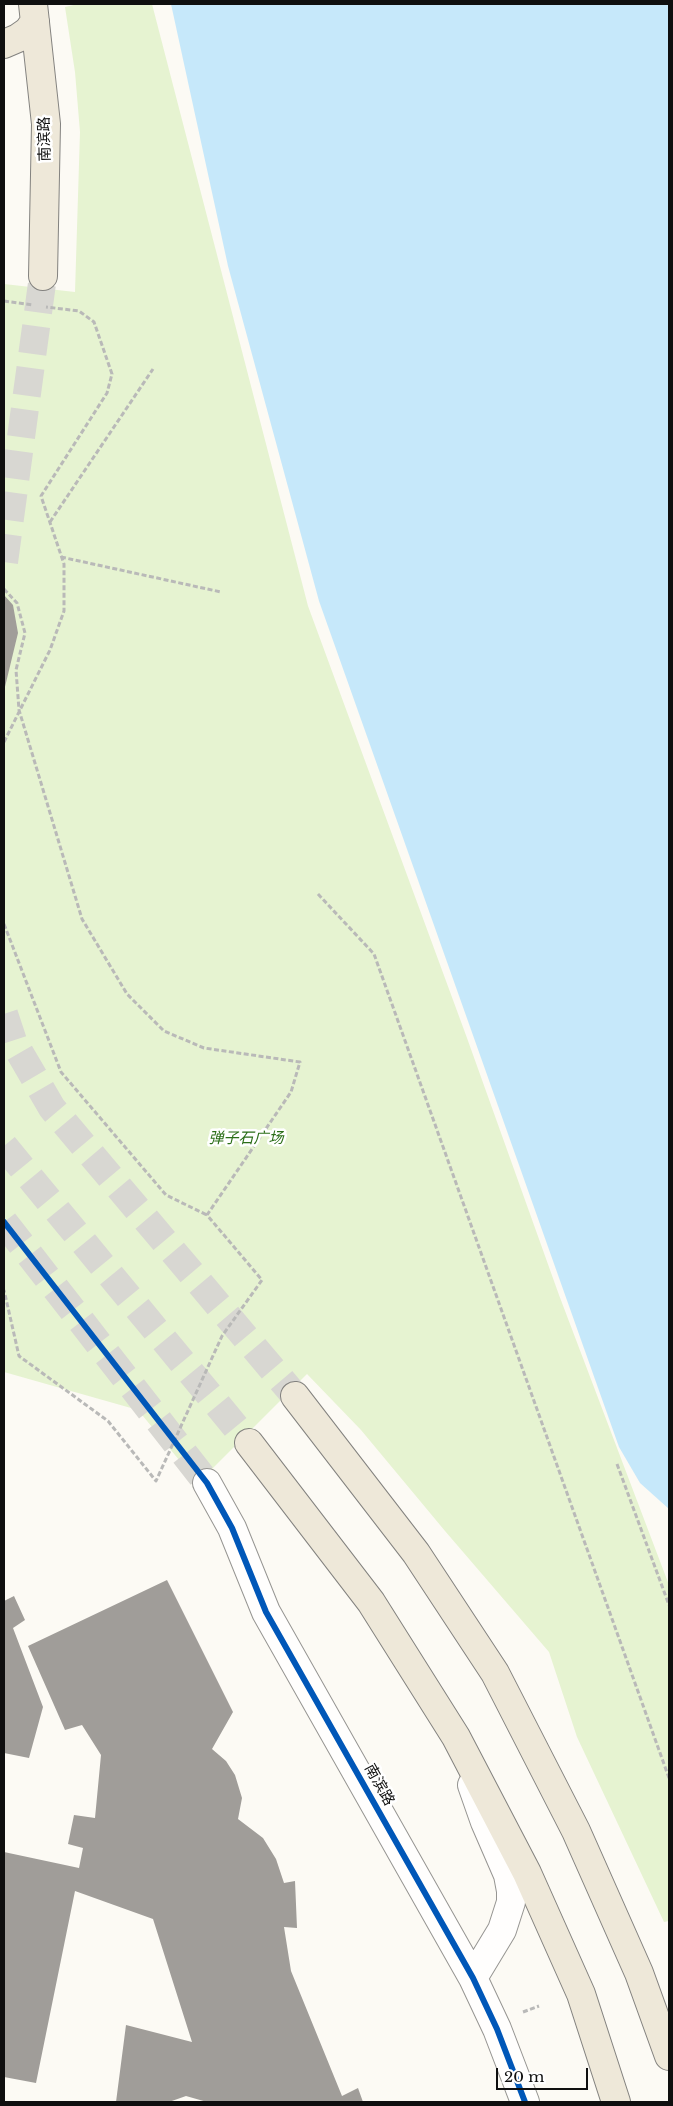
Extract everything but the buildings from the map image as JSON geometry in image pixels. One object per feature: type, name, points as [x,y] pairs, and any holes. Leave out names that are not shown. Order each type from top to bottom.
[{"type":"main road","points":[[4,44],[8,44],[23,34],[34,12]]},
{"type":"main road","name":"南滨路","points":[[34,12],[46,124],[44,276]]},
{"type":"main road","points":[[295,1396],[416,1553],[495,1673],[576,1831],[639,1974],[669,2056]]},
{"type":"main road","points":[[249,1443],[371,1602],[456,1736],[528,1874],[582,1994],[616,2102]]},
{"type":"street","name":"南滨路","points":[[207,1483],[232,1528],[266,1612],[473,1978],[497,2029],[525,2102]]},
{"type":"street","points":[[456,1736],[485,1822],[508,1875],[511,1891],[511,1902],[502,1930],[473,1978]]},
{"type":"path","points":[[4,301],[79,312],[94,322],[112,374],[107,393],[42,496],[60,557],[64,564],[64,611],[50,650],[18,710],[4,742]]},
{"type":"path","points":[[50,523],[153,369]]},
{"type":"path","points":[[60,557],[221,592]]},
{"type":"path","points":[[4,589],[17,603],[24,632],[16,670],[18,710],[82,919],[127,994],[164,1031],[204,1048],[300,1062],[291,1092],[207,1215]]},
{"type":"path","points":[[318,894],[374,954],[669,1778]]},
{"type":"path","points":[[4,924],[62,1072],[166,1195],[207,1215],[262,1280],[222,1336],[156,1481],[108,1421],[18,1356],[4,1290]]},
{"type":"path","points":[[617,1464],[669,1604]]},
{"type":"path","points":[[522,2012],[539,2006]]},
{"type":"green space","name":"弹子石广场","points":[[78,4],[152,4],[308,606],[467,1038],[559,1295],[669,1585],[669,1921],[664,1922],[577,1737],[549,1652],[361,1430],[307,1374],[198,1483],[138,1410],[4,1372],[4,284],[75,292],[80,132],[75,72],[65,7]]},
{"type":"water","points":[[171,4],[669,4],[669,1509],[640,1483],[619,1447],[319,601],[228,266]]},
{"type":"tunnel","points":[[4,562],[43,276]]},
{"type":"tunnel","points":[[4,1014],[13,1041],[52,1108],[295,1396]]},
{"type":"tunnel","points":[[4,1146],[249,1443]]},
{"type":"tunnel","points":[[4,1222],[207,1483]]},
{"type":"cycle path","points":[[4,1222],[207,1483],[232,1528],[266,1612],[473,1978],[497,2029],[525,2102]]}]
